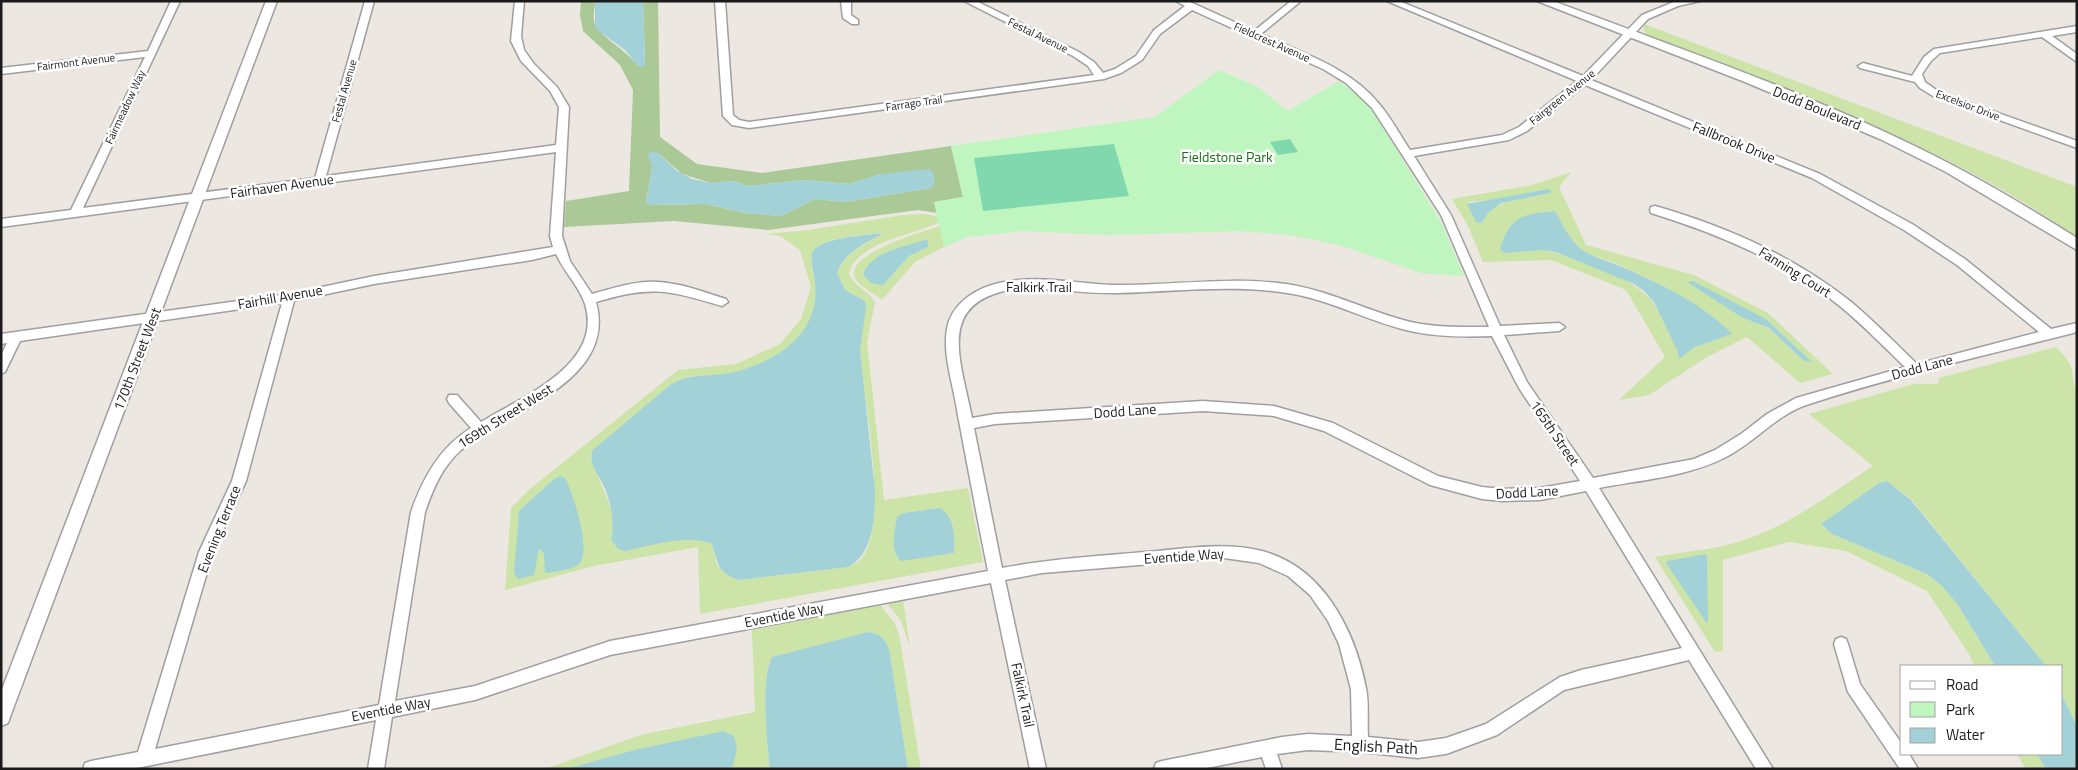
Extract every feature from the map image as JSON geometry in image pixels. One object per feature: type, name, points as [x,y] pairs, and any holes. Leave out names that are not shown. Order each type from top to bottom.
[{"type":"street","name":"Fairmeadow Way","points":[[75,213],[176,1]]},
{"type":"street","name":"170th Street West","points":[[1,717],[272,1]]},
{"type":"street","name":"Festal Avenue","points":[[319,181],[370,1]]},
{"type":"street","name":"169th Street West","points":[[376,769],[421,504],[426,487],[439,467],[456,447],[480,430],[523,407],[566,376],[578,362],[594,330],[591,299],[587,290],[564,263],[558,250],[556,230],[565,117],[561,96],[524,58],[516,41],[520,1]]},
{"type":"street","name":"Farrago Trail","points":[[720,1],[728,116],[736,123],[744,125],[1101,77],[1118,71],[1139,58],[1157,32],[1191,6]]},
{"type":"street","points":[[846,1],[846,16],[855,22]]},
{"type":"street","name":"Festal Avenue","points":[[968,1],[1076,54],[1091,64],[1101,77]]},
{"type":"street","name":"Fieldcrest Avenue","points":[[1180,1],[1326,67],[1360,90]]},
{"type":"street","points":[[1254,35],[1297,1]]},
{"type":"street","name":"Fallbrook Drive","points":[[1391,1],[1770,156],[1869,204],[1961,262],[2049,334]]},
{"type":"street","name":"Dodd Boulevard","points":[[1542,1],[1830,112],[1891,139],[2004,199],[2077,245]]},
{"type":"street","name":"Fairgreen Avenue","points":[[1407,154],[1504,138],[1523,128],[1585,80],[1645,17],[1676,4],[1696,1]]},
{"type":"street","points":[[1863,66],[1918,80],[1917,74],[1927,59],[1937,51],[2077,30]]},
{"type":"street","points":[[2044,34],[2077,59]]},
{"type":"street","name":"Fairmont Avenue","points":[[1,71],[151,53]]},
{"type":"street","name":"Excelsior Drive","points":[[1918,80],[1936,94],[2077,145]]},
{"type":"street","name":"165th Street","points":[[1360,90],[1376,106],[1456,233],[1497,330],[1523,385],[1589,484],[1765,769]]},
{"type":"street","name":"Fairhaven Avenue","points":[[1,223],[562,148]]},
{"type":"street","name":"Fanning Court","points":[[1655,210],[1714,229],[1782,261],[1845,304],[1915,369]]},
{"type":"street","name":"Fairhill Avenue","points":[[1,339],[289,298],[347,285],[532,256],[558,250]]},
{"type":"street","name":"Falkirk Trail","points":[[1038,769],[996,575],[953,351],[952,334],[954,320],[971,300],[987,291],[1002,286],[1019,284],[1115,289],[1229,283],[1272,286],[1312,293],[1417,328],[1451,332],[1559,327]]},
{"type":"street","points":[[591,299],[635,287],[652,286],[670,287],[722,302]]},
{"type":"street","name":"Evening Terrace","points":[[144,758],[206,552],[239,481],[289,298]]},
{"type":"street","name":"Dodd Lane","points":[[966,424],[995,419],[1203,406],[1274,411],[1310,421],[1343,434],[1422,476],[1482,493],[1540,494],[1696,464],[1727,450],[1772,418],[1800,402],[1915,369],[2077,327]]},
{"type":"street","points":[[1,369],[16,336]]},
{"type":"street","points":[[453,400],[480,430]]},
{"type":"street","name":"Eventide Way","points":[[91,769],[475,693],[574,658],[610,648],[996,575],[1042,568],[1224,552],[1261,557],[1293,572],[1315,590],[1334,616],[1346,644],[1359,689],[1360,744]]},
{"type":"street","points":[[1841,644],[1853,687],[1900,755]]},
{"type":"street","name":"English Path","points":[[1162,769],[1267,748],[1308,742],[1360,744],[1418,750],[1446,746],[1491,730],[1560,684],[1581,677],[1693,652]]},
{"type":"street","points":[[1267,748],[1274,769]]},
{"type":"street","points":[[1900,755],[1910,769]]},
{"type":"green space","points":[[581,1],[595,1],[594,21],[596,26],[600,32],[628,55],[638,66],[645,64],[643,1],[658,1],[660,137],[697,164],[762,173],[951,146],[963,197],[935,202],[937,213],[918,210],[768,230],[674,221],[564,227],[566,201],[629,191],[633,90],[620,65],[583,31],[580,15]],"holes":[[[658,153],[682,174],[711,183],[734,181],[748,186],[805,180],[849,184],[882,174],[931,188],[845,202],[815,199],[781,216],[745,213],[706,204],[653,205],[646,202],[652,168]]]},
{"type":"green space","points":[[1644,24],[2077,187],[2077,237],[2028,205],[1925,149],[1818,102],[1653,39],[1644,32]]},
{"type":"green space","name":"Fieldstone Park","points":[[1219,70],[1258,87],[1288,111],[1339,81],[1364,101],[1377,118],[1441,222],[1464,276],[1421,273],[1339,245],[1290,235],[1240,231],[1108,235],[1022,231],[968,237],[944,247],[934,202],[963,197],[951,146],[1155,117]]},
{"type":"green space","points":[[1290,139],[1298,152],[1278,155],[1270,142]]},
{"type":"green space","points":[[1114,144],[1129,196],[983,211],[974,158]]},
{"type":"green space","points":[[1571,172],[1559,187],[1586,245],[1694,275],[1768,313],[1833,374],[1800,383],[1747,337],[1707,357],[1649,395],[1619,400],[1665,357],[1626,290],[1551,260],[1483,262],[1468,226],[1452,199],[1532,185]],"holes":[[[1541,190],[1550,193],[1503,203],[1489,212],[1468,202],[1501,199]],[[1555,211],[1570,236],[1585,252],[1617,264],[1678,294],[1708,313],[1731,334],[1695,347],[1679,359],[1678,352],[1659,312],[1644,293],[1618,276],[1586,262],[1543,250]],[[1727,299],[1766,319],[1812,362],[1803,360],[1769,328],[1743,318]]]},
{"type":"green space","points":[[924,214],[941,217],[942,221],[876,246],[864,253],[855,262],[849,273],[854,282],[875,303],[867,342],[884,500],[968,488],[983,562],[700,614],[698,547],[594,566],[505,590],[511,508],[530,489],[678,370],[736,364],[780,344],[801,319],[811,287],[800,250],[780,236],[765,234],[808,230],[903,215]],"holes":[[[883,233],[845,259],[837,273],[845,290],[865,301],[860,351],[875,494],[873,523],[868,546],[858,562],[848,567],[739,580],[717,565],[712,544],[701,540],[611,539],[613,528],[610,506],[591,456],[670,385],[677,381],[691,377],[729,374],[743,370],[785,350],[804,331],[816,306],[817,288],[811,264],[814,251],[827,242],[836,239]],[[940,508],[954,553],[929,556],[903,513]]]},
{"type":"green space","points":[[940,226],[944,247],[915,262],[882,300],[855,278],[855,269],[861,260],[873,252],[903,238]],"holes":[[[902,247],[928,247],[909,256],[887,281]]]},
{"type":"green space","points":[[2056,347],[2063,354],[2072,370],[2077,396],[2077,727],[2063,697],[2063,665],[2045,665],[1912,500],[1887,481],[1879,483],[1821,525],[1832,534],[1927,574],[1942,586],[1958,605],[1994,665],[1974,665],[1969,654],[1927,591],[1846,551],[1789,542],[1723,560],[1723,651],[1715,652],[1655,557],[1735,543],[1772,529],[1807,510],[1873,466],[1809,414],[1913,384],[1938,384],[1939,378]]},
{"type":"green space","points":[[903,600],[910,647],[900,619],[889,606],[889,603]]},
{"type":"green space","points":[[880,605],[894,622],[899,634],[921,769],[908,769],[889,649],[881,637],[868,632],[772,657],[768,668],[765,696],[770,769],[726,769],[733,766],[723,731],[634,750],[566,769],[545,769],[640,735],[755,712],[752,630]]},
{"type":"green space","points":[[2018,755],[2038,755],[2046,769],[2026,769]]},
{"type":"water","points":[[595,1],[643,1],[645,65],[643,67],[638,66],[625,50],[595,28]]},
{"type":"water","points":[[651,152],[658,153],[677,171],[692,179],[711,183],[734,181],[748,186],[805,180],[849,184],[882,174],[929,169],[933,172],[935,182],[931,188],[845,202],[815,199],[781,216],[745,213],[706,204],[653,205],[646,203],[652,168],[648,154]]},
{"type":"water","points":[[1548,189],[1552,191],[1550,193],[1501,203],[1489,212],[1481,223],[1476,222],[1467,204]]},
{"type":"water","points":[[1555,211],[1570,236],[1585,252],[1649,279],[1694,303],[1732,334],[1695,347],[1679,359],[1678,352],[1654,302],[1634,284],[1556,252],[1543,250],[1504,253],[1500,249],[1513,223],[1526,216]]},
{"type":"water","points":[[884,233],[850,254],[837,273],[845,290],[865,301],[866,307],[860,350],[875,500],[868,544],[857,561],[848,567],[739,580],[723,571],[712,544],[702,541],[680,540],[624,551],[618,549],[611,539],[613,527],[611,507],[605,489],[593,465],[593,450],[677,381],[691,377],[735,372],[758,364],[780,353],[800,334],[811,317],[814,308],[815,287],[811,259],[812,253],[816,248],[834,240]]},
{"type":"water","points":[[928,239],[928,247],[909,256],[883,285],[871,283],[863,274],[874,260],[882,255]]},
{"type":"water","points":[[1693,281],[1766,319],[1813,363],[1803,360],[1769,328],[1743,318],[1687,282]]},
{"type":"water","points":[[560,476],[565,478],[580,522],[583,547],[582,557],[579,564],[573,568],[549,573],[545,572],[544,553],[539,549],[534,575],[518,579],[514,573],[519,511],[553,480]]},
{"type":"water","points":[[1887,481],[1911,500],[2045,665],[1994,665],[1958,605],[1942,586],[1927,574],[1832,534],[1821,524],[1879,483]]},
{"type":"water","points":[[940,508],[949,517],[953,528],[954,553],[901,561],[897,557],[894,546],[897,517],[903,513]]},
{"type":"water","points":[[1706,554],[1708,622],[1706,622],[1666,563],[1667,561]]},
{"type":"water","points":[[868,632],[881,637],[889,649],[908,769],[770,769],[765,696],[768,668],[772,657]]},
{"type":"water","points":[[2063,697],[2077,727],[2077,769],[2046,769],[2038,755],[2063,755]]},
{"type":"water","points":[[723,731],[734,736],[737,749],[733,766],[726,769],[566,769],[634,750]]}]
